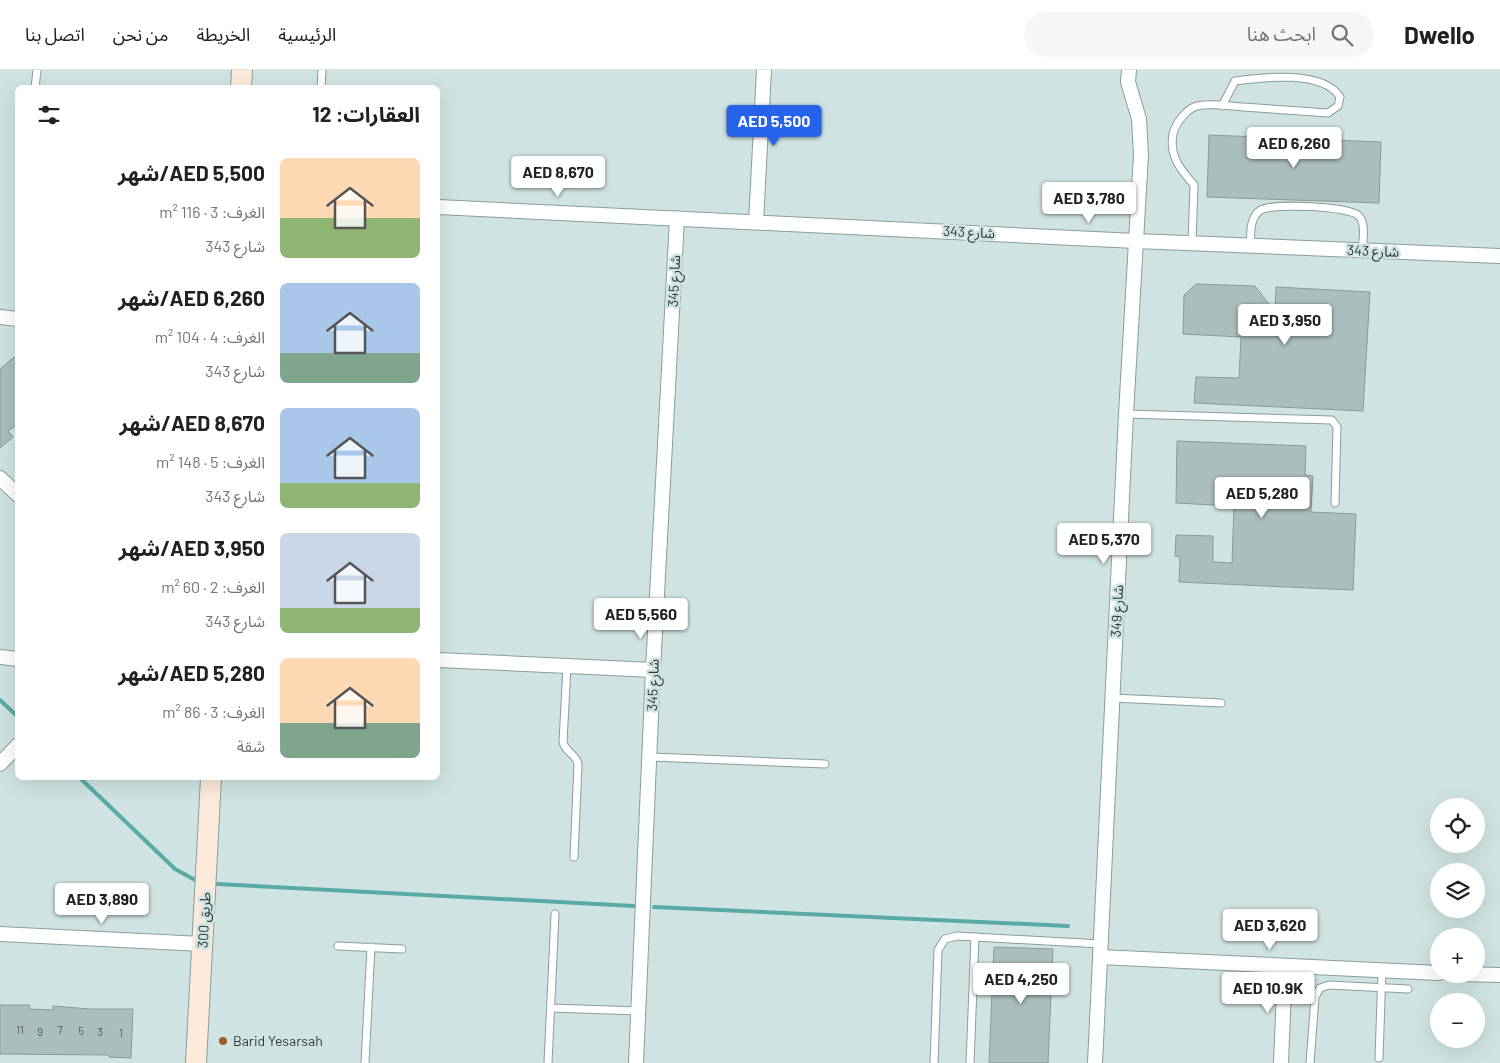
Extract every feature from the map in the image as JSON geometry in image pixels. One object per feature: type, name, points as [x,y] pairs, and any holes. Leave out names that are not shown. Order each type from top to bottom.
[{"type":"main road","points":[[241,85],[242,70]]},
{"type":"main road","name":"طريق 300","points":[[196,1063],[211,780]]},
{"type":"street","points":[[756,222],[764,70]]},
{"type":"street","name":"شارع 349","points":[[1095,1063],[1126,414],[1141,163],[1139,119],[1128,82],[1128,70]]},
{"type":"street","name":"شارع 343","points":[[440,206],[1136,241],[1500,256]]},
{"type":"street","name":"شارع 345","points":[[636,1063],[677,218]]},
{"type":"street","points":[[0,317],[15,319]]},
{"type":"street","points":[[0,478],[15,492]]},
{"type":"street","points":[[0,657],[15,659]]},
{"type":"street","points":[[440,660],[654,670]]},
{"type":"street","points":[[2,757],[15,746]]},
{"type":"street","points":[[0,934],[202,944]]},
{"type":"street","points":[[1100,950],[1285,966],[1430,973]]},
{"type":"street","points":[[1280,1063],[1285,966]]},
{"type":"street","points":[[1485,975],[1500,975]]},
{"type":"lane","points":[[35,85],[37,70]]},
{"type":"lane","points":[[321,85],[322,70]]},
{"type":"lane","points":[[1192,243],[1194,185],[1174,159],[1171,144],[1174,129],[1182,117],[1195,106],[1328,113],[1338,106],[1340,97],[1336,90],[1328,83],[1316,79],[1303,76],[1261,77],[1235,81],[1222,106]]},
{"type":"lane","points":[[1250,246],[1252,224],[1255,216],[1265,208],[1279,206],[1341,209],[1355,213],[1362,222],[1362,250]]},
{"type":"lane","points":[[1126,414],[1332,420],[1336,427],[1336,503]]},
{"type":"lane","points":[[567,666],[563,742],[564,747],[576,758],[578,764],[574,858]]},
{"type":"lane","points":[[1112,698],[1221,703]]},
{"type":"lane","points":[[651,757],[825,764]]},
{"type":"lane","points":[[548,1063],[555,914]]},
{"type":"lane","points":[[934,1063],[940,946],[945,939],[953,936],[975,937],[1100,950]]},
{"type":"lane","points":[[970,1063],[975,937]]},
{"type":"lane","points":[[338,946],[402,950]]},
{"type":"lane","points":[[365,1063],[372,947]]},
{"type":"lane","points":[[1379,1058],[1382,970]]},
{"type":"lane","points":[[1310,1063],[1315,997],[1320,988],[1329,985],[1408,988]]},
{"type":"lane","points":[[550,1008],[639,1011]]},
{"type":"building","points":[[1209,135],[1381,142],[1379,203],[1207,197]]},
{"type":"building","points":[[1196,284],[1255,286],[1275,312],[1276,287],[1370,292],[1363,411],[1194,403],[1196,377],[1239,378],[1241,337],[1183,334],[1184,295]]},
{"type":"building","points":[[15,356],[15,426],[8,431],[13,437],[0,448],[0,369]]},
{"type":"building","points":[[1177,441],[1306,446],[1305,475],[1313,476],[1311,512],[1356,514],[1353,590],[1179,582],[1180,557],[1175,556],[1176,535],[1213,536],[1213,562],[1232,563],[1234,506],[1176,503]]},
{"type":"building","points":[[994,947],[1053,949],[1048,1063],[989,1063]]},
{"type":"building","points":[[0,1005],[30,1005],[29,1009],[53,1010],[53,1006],[90,1009],[133,1009],[131,1058],[109,1057],[109,1055],[0,1054]]},
{"type":"waterway","points":[[0,700],[15,714]]},
{"type":"waterway","points":[[82,780],[175,869],[195,880]]},
{"type":"waterway","points":[[217,884],[634,906]]},
{"type":"waterway","points":[[654,907],[1068,926]]},
{"type":"place","name":"Barid Yesarsah","points":[[223,1041]]}]
